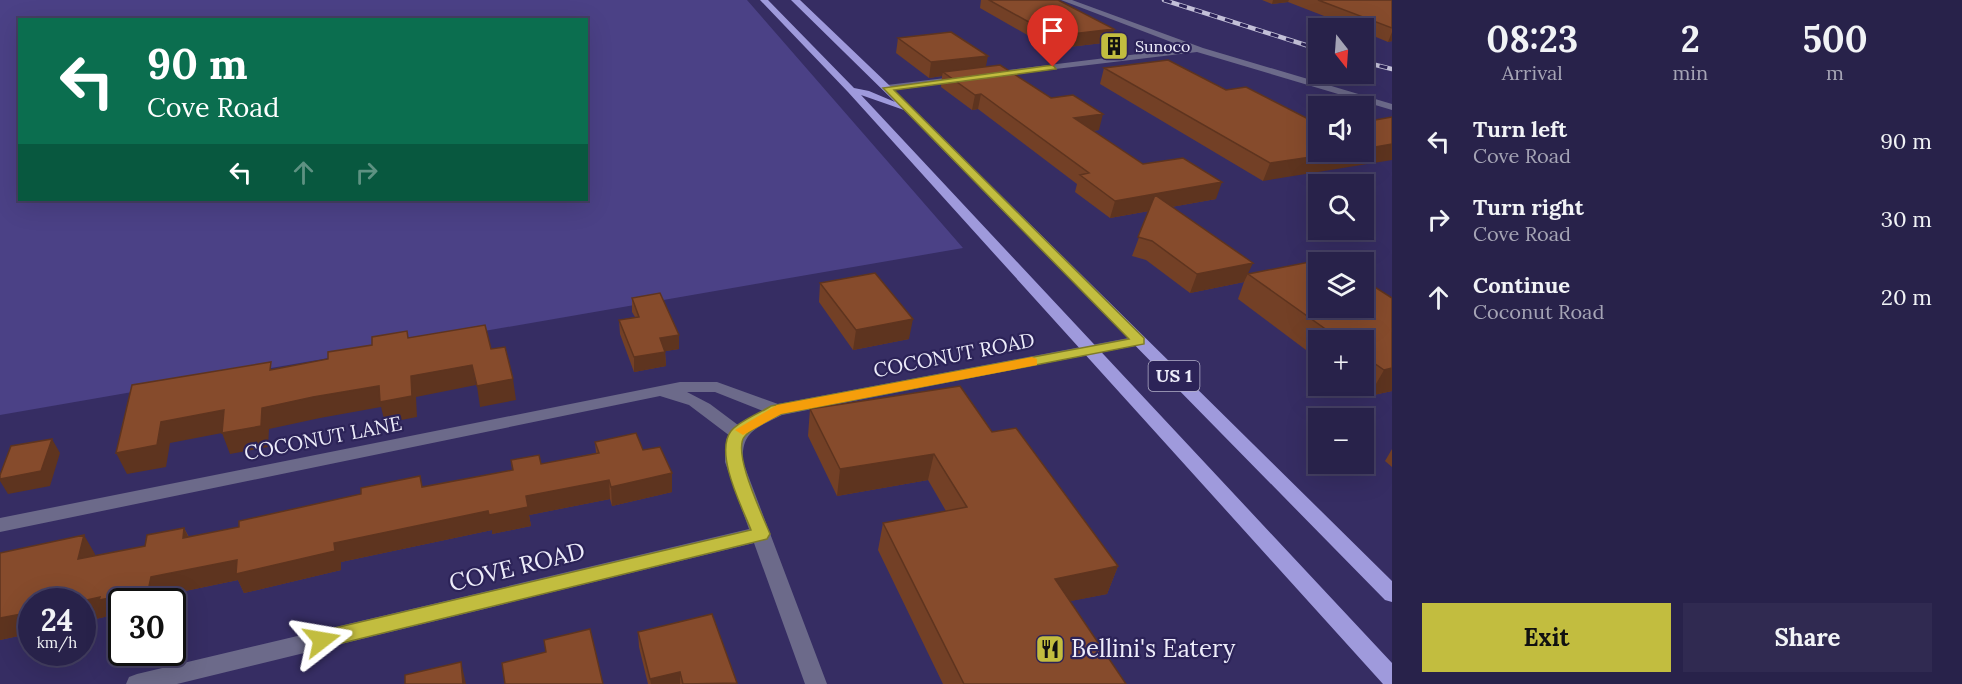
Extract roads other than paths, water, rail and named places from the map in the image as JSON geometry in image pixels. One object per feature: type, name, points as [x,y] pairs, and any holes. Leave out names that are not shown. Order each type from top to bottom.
[{"type":"main road","name":"US 1","points":[[764,0],[830,68],[1392,678]]},
{"type":"main road","name":"US 1","points":[[795,0],[879,80],[1392,594]]},
{"type":"main road","points":[[830,68],[857,80],[887,88]]},
{"type":"main road","points":[[850,90],[879,98],[911,113]]},
{"type":"street","points":[[1065,0],[1200,50],[1392,107]]},
{"type":"street","points":[[984,76],[1200,50]]},
{"type":"street","points":[[887,88],[973,77]]},
{"type":"street","points":[[879,80],[951,80]]},
{"type":"street","name":"COCONUT ROAD","points":[[777,410],[1139,341]]},
{"type":"street","name":"COCONUT LANE","points":[[0,525],[680,387],[717,387],[777,410]]},
{"type":"street","name":"COCONUT LANE","points":[[654,393],[675,393],[705,408],[737,433]]},
{"type":"street","points":[[777,410],[737,433],[732,447],[734,462],[816,684]]},
{"type":"street","name":"COVE ROAD","points":[[137,684],[761,534]]},
{"type":"railway","points":[[1164,0],[1308,46]]},
{"type":"railway","points":[[1374,64],[1392,69]]},
{"type":"place","name":"Sunoco","points":[[1114,46]]},
{"type":"place","name":"Bellini's Eatery","points":[[1050,649]]}]
